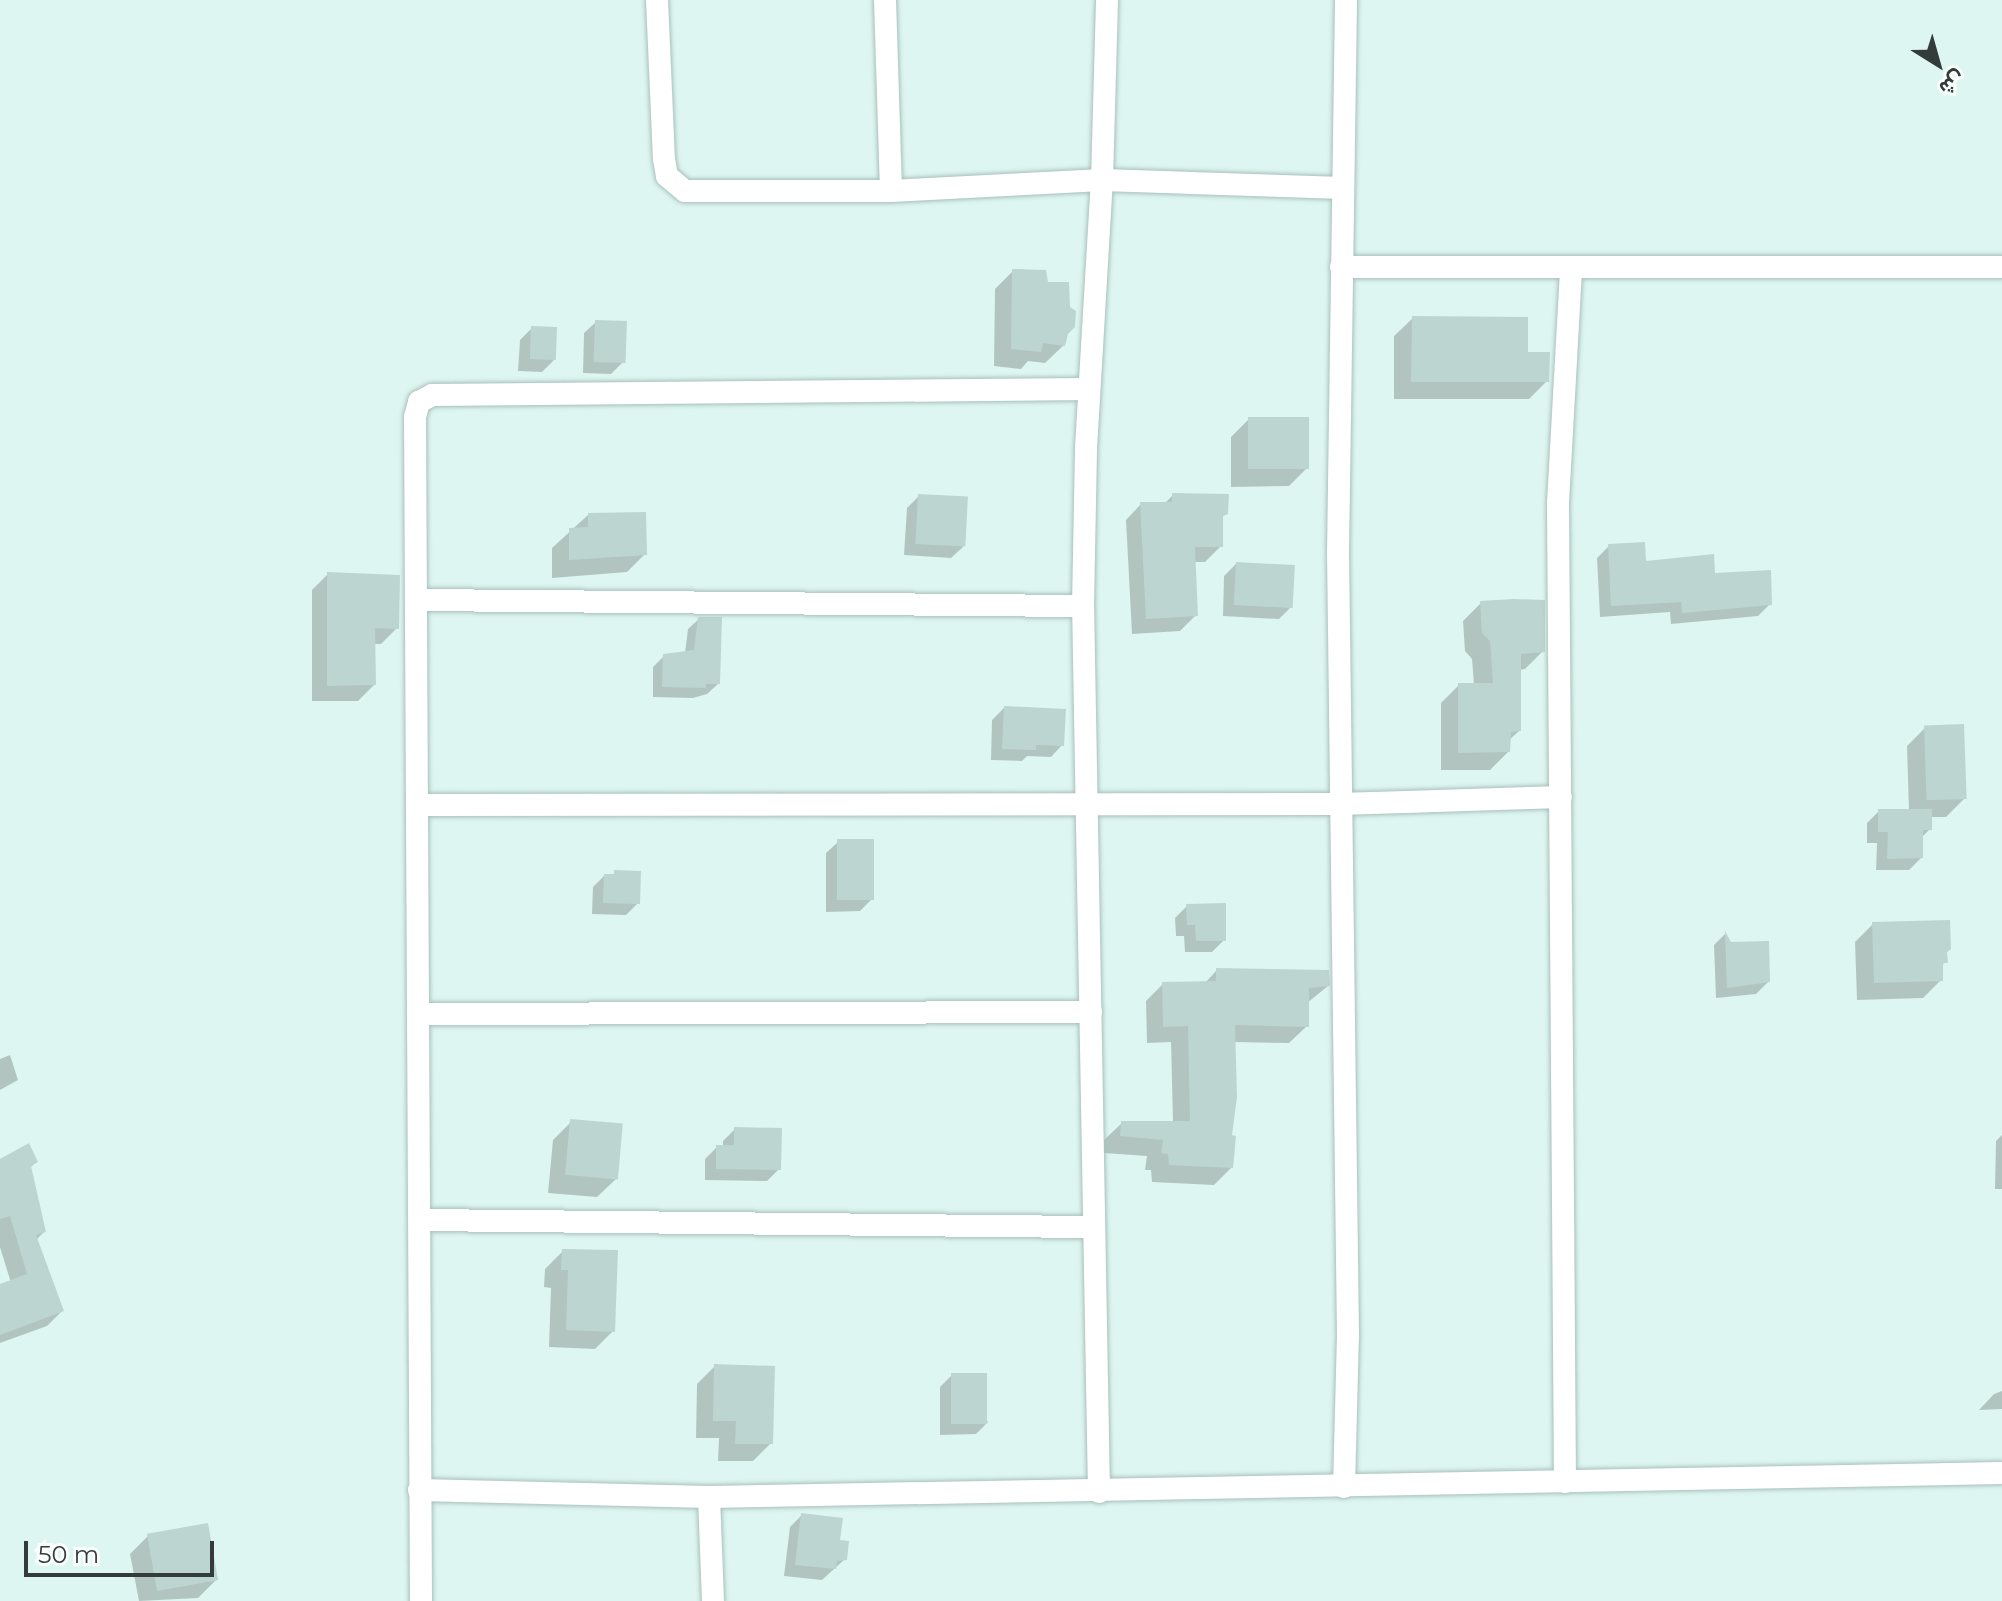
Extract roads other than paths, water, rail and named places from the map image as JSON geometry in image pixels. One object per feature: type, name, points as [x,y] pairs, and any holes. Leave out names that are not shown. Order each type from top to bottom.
[{"type":"street","points":[[657,0],[664,159],[667,176],[685,191],[891,191],[1102,180],[1343,188]]},
{"type":"street","points":[[885,0],[891,191]]},
{"type":"street","points":[[1099,1492],[1092,1227],[1089,804],[1083,606],[1089,389],[1102,180],[1107,0]]},
{"type":"street","points":[[1344,1487],[1348,1336],[1339,804],[1341,267],[1346,0]]},
{"type":"street","points":[[1341,267],[2002,267]]},
{"type":"street","points":[[1565,1482],[1558,503],[1571,268]]},
{"type":"street","points":[[421,1601],[420,805],[415,417],[419,402],[432,395],[1089,389]]},
{"type":"street","points":[[418,600],[1083,606]]},
{"type":"street","points":[[420,805],[1339,804],[1561,797]]},
{"type":"street","points":[[421,1014],[1091,1012]]},
{"type":"street","points":[[420,1220],[1092,1227]]},
{"type":"street","points":[[419,1490],[709,1497],[2002,1473]]},
{"type":"street","points":[[709,1497],[713,1601]]}]
